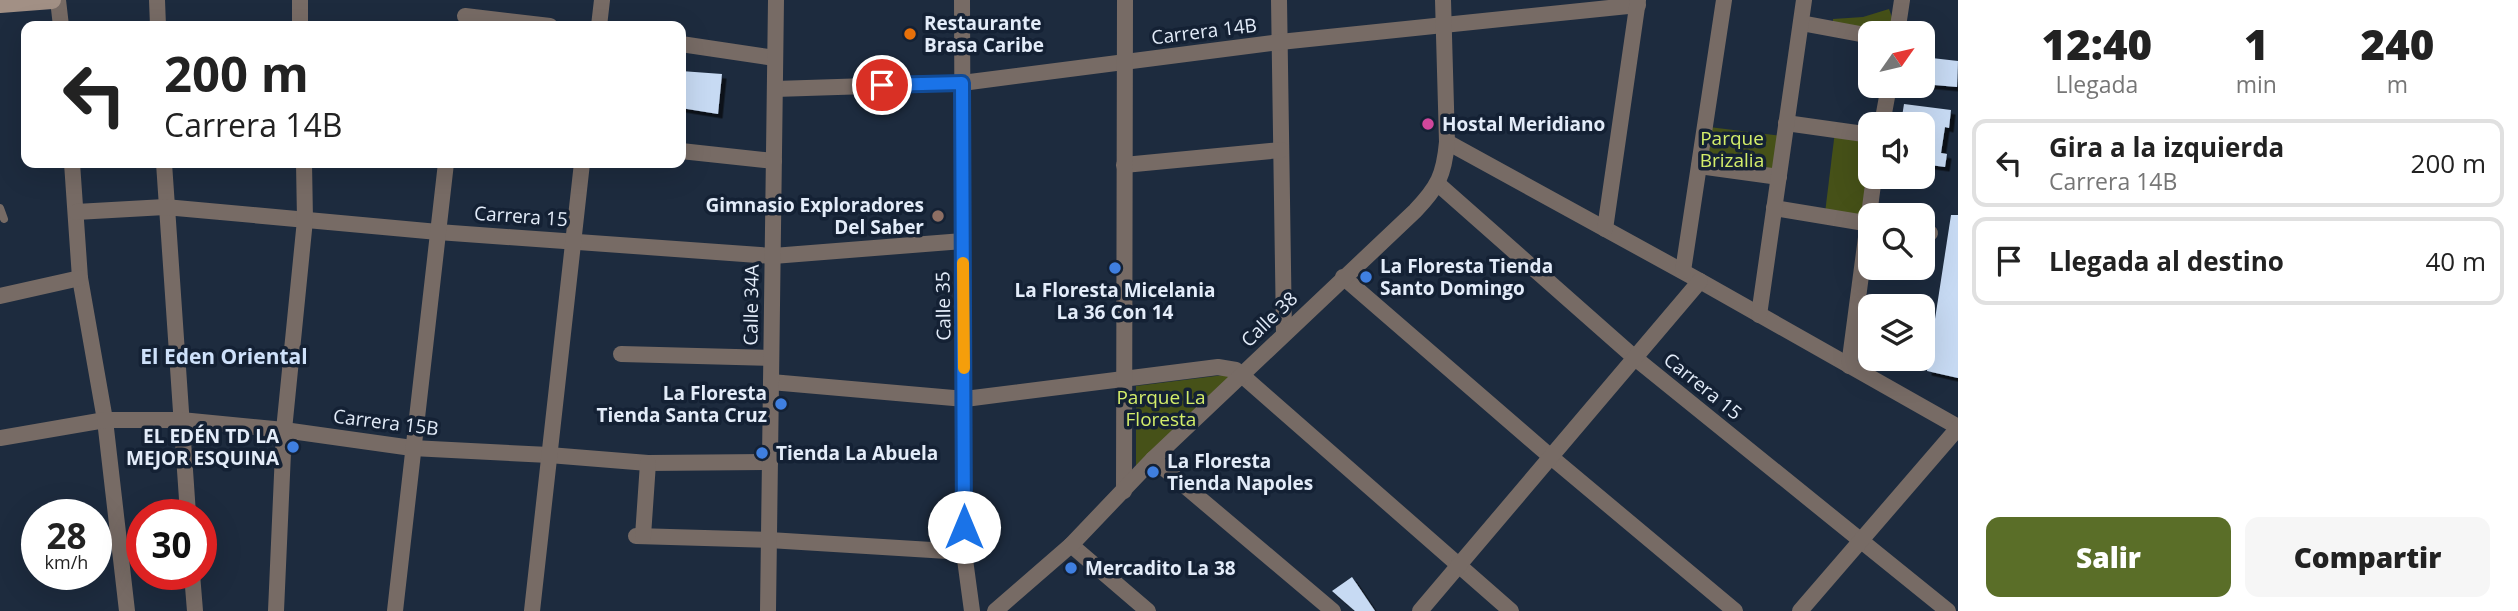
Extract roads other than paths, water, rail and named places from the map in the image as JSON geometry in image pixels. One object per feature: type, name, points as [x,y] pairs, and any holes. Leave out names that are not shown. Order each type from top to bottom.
[{"type":"main road","points":[[0,4],[52,0]]},
{"type":"street","points":[[58,0],[60,21]]},
{"type":"street","points":[[157,0],[158,21]]},
{"type":"street","points":[[300,0],[300,21]]},
{"type":"street","points":[[599,21],[601,0]]},
{"type":"street","name":"Calle 34A","points":[[768,611],[776,0]]},
{"type":"street","name":"Calle 35","points":[[962,0],[964,552],[972,611]]},
{"type":"street","points":[[1124,491],[1125,0]]},
{"type":"street","points":[[1279,0],[1284,333]]},
{"type":"street","name":"Calle 38","points":[[995,611],[1071,545],[1153,459],[1415,211],[1438,184],[1447,142],[1443,0]]},
{"type":"street","points":[[1683,271],[1724,0]]},
{"type":"street","points":[[1759,315],[1804,0]]},
{"type":"street","points":[[1899,21],[1902,0]]},
{"type":"street","points":[[1605,229],[1638,2]]},
{"type":"street","name":"Carrera 14B","points":[[775,89],[962,83],[1280,42],[1638,2]]},
{"type":"street","points":[[465,14],[515,21]]},
{"type":"street","points":[[1801,23],[1858,34]]},
{"type":"street","points":[[686,45],[775,58]]},
{"type":"street","points":[[1786,123],[1858,133]]},
{"type":"street","points":[[1447,142],[1683,271],[1958,428],[1800,611]]},
{"type":"street","points":[[1125,165],[1281,150]]},
{"type":"street","points":[[686,152],[774,161]]},
{"type":"street","points":[[1699,166],[1779,177]]},
{"type":"street","points":[[72,168],[80,278],[105,420],[127,611]]},
{"type":"street","points":[[164,168],[187,499]]},
{"type":"street","points":[[276,611],[284,430],[305,220],[304,168]]},
{"type":"street","points":[[395,611],[445,168]]},
{"type":"street","points":[[532,611],[581,168]]},
{"type":"street","name":"Carrera 15","points":[[1438,184],[1635,358],[1948,611]]},
{"type":"street","name":"Carrera 15","points":[[76,212],[165,207],[438,232],[773,256],[963,241]]},
{"type":"street","points":[[1774,208],[1858,222]]},
{"type":"street","points":[[1343,277],[1551,457],[1735,611]]},
{"type":"street","points":[[0,296],[80,278]]},
{"type":"street","points":[[1849,366],[1861,280]]},
{"type":"street","points":[[1420,611],[1700,281]]},
{"type":"street","points":[[621,354],[771,358]]},
{"type":"street","points":[[771,382],[965,399],[1124,377],[1218,367],[1236,370],[1511,611]]},
{"type":"street","name":"Carrera 15B","points":[[0,438],[105,420],[181,420],[284,430],[412,448],[648,463],[770,462]]},
{"type":"street","points":[[1153,459],[1333,611]]},
{"type":"street","points":[[648,463],[640,536],[769,540],[964,552]]},
{"type":"street","points":[[1071,545],[1148,611]]},
{"type":"street","points":[[193,590],[195,611]]},
{"type":"lane","points":[[0,208],[4,219]]},
{"type":"place","name":"Restaurante Brasa Caribe","points":[[910,34]]},
{"type":"place","name":"Hostal Meridiano","points":[[1428,124]]},
{"type":"place","name":"Gimnasio Exploradores Del Saber","points":[[938,216]]},
{"type":"place","name":"La Floresta Micelania La 36 Con 14","points":[[1115,268]]},
{"type":"place","name":"La Floresta Tienda Santo Domingo","points":[[1366,277]]},
{"type":"place","name":"La Floresta Tienda Santa Cruz","points":[[781,404]]},
{"type":"place","name":"EL EDÉN TD LA MEJOR ESQUINA","points":[[293,447]]},
{"type":"place","name":"Tienda La Abuela","points":[[762,453]]},
{"type":"place","name":"La Floresta Tienda Napoles","points":[[1153,472]]},
{"type":"place","name":"Mercadito La 38","points":[[1071,568]]},
{"type":"district","name":"El Eden Oriental","points":[[224,357]]},
{"type":"park label","name":"Parque Brizalia","points":[[1732,149]]},
{"type":"park label","name":"Parque La Floresta","points":[[1161,408]]}]
